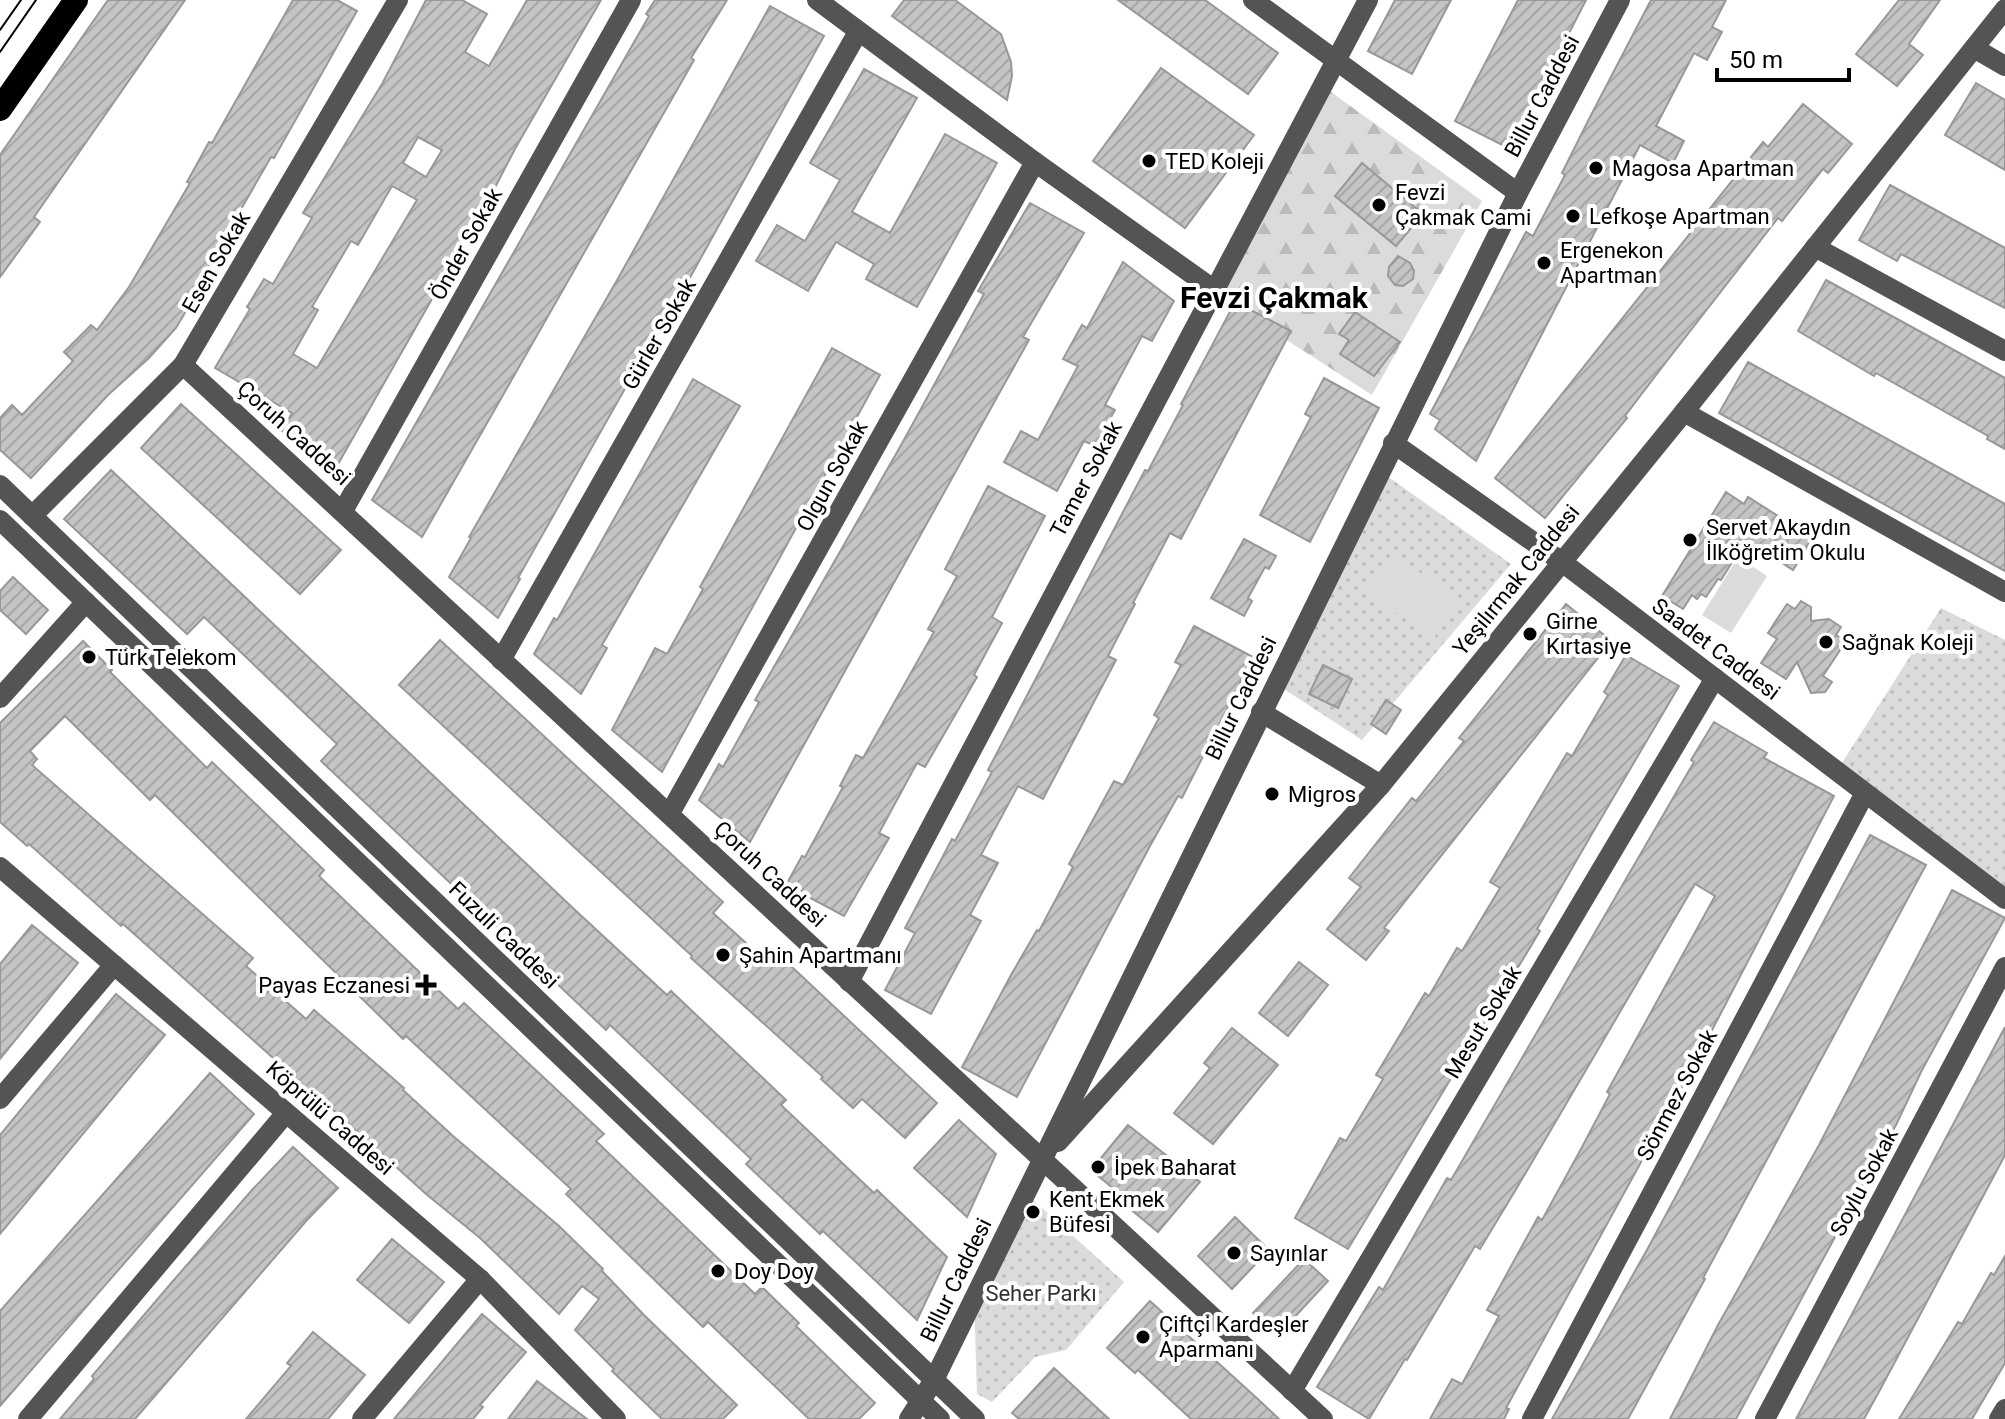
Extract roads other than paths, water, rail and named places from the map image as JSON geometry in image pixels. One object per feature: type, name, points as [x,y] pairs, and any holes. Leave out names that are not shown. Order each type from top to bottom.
[{"type":"highway","points":[[0,81],[56,0]]},
{"type":"highway","points":[[0,109],[76,0]]},
{"type":"street","name":"Esen Sokak","points":[[32,516],[183,365],[398,0]]},
{"type":"street","name":"Önder Sokak","points":[[343,511],[631,0]]},
{"type":"street","points":[[817,0],[1213,289]]},
{"type":"street","points":[[1253,0],[1518,193]]},
{"type":"street","name":"Tamer Sokak","points":[[849,982],[1368,0]]},
{"type":"street","name":"Billur Caddesi","points":[[909,1419],[934,1380],[1393,443],[1518,193],[1620,0]]},
{"type":"street","name":"Yeşilırmak Caddesi","points":[[1042,1160],[1381,785],[2005,9]]},
{"type":"street","name":"Gürler Sokak","points":[[501,660],[858,32]]},
{"type":"street","points":[[1974,48],[2005,66]]},
{"type":"street","name":"Olgun Sokak","points":[[670,813],[1035,162]]},
{"type":"street","points":[[1815,247],[2005,351]]},
{"type":"street","name":"Çoruh Caddesi","points":[[183,365],[1323,1419]]},
{"type":"street","points":[[1684,412],[2005,592]]},
{"type":"street","name":"Saadet Caddesi","points":[[1393,443],[1562,562],[2005,899]]},
{"type":"street","name":"Fuzuli Caddesi","points":[[0,485],[975,1419]]},
{"type":"street","points":[[0,520],[940,1419]]},
{"type":"street","points":[[0,698],[86,602]]},
{"type":"street","name":"Mesut Sokak","points":[[1292,1391],[1715,678]]},
{"type":"street","points":[[1261,712],[1381,785]]},
{"type":"street","name":"Sönmez Sokak","points":[[1532,1419],[1865,793]]},
{"type":"street","name":"Köprülü Caddesi","points":[[0,867],[480,1279],[615,1418]]},
{"type":"street","points":[[0,1099],[114,965]]},
{"type":"street","name":"Soylu Sokak","points":[[1765,1419],[2005,967]]},
{"type":"street","points":[[28,1419],[286,1113]]},
{"type":"street","points":[[362,1419],[480,1279]]},
{"type":"street","points":[[1999,1419],[2005,1409]]},
{"type":"tram line","points":[[0,30],[21,0]]},
{"type":"tram line","points":[[0,52],[36,0]]},
{"type":"place","name":"TED Koleji","points":[[1149,161]]},
{"type":"place","name":"Magosa Apartman","points":[[1596,168]]},
{"type":"place","name":"Fevzi Çakmak Cami","points":[[1379,205]]},
{"type":"place","name":"Lefkoşe Apartman","points":[[1573,216]]},
{"type":"place","name":"Ergenekon Apartman","points":[[1544,263]]},
{"type":"place","name":"Servet Akaydın İlköğretim Okulu","points":[[1690,540]]},
{"type":"place","name":"Girne Kırtasiye","points":[[1530,634]]},
{"type":"place","name":"Sağnak Koleji","points":[[1826,642]]},
{"type":"place","name":"Türk Telekom","points":[[89,657]]},
{"type":"place","name":"Migros","points":[[1272,794]]},
{"type":"place","name":"Şahin Apartmanı","points":[[723,955]]},
{"type":"place","name":"Payas Eczanesi","points":[[426,985]]},
{"type":"place","name":"İpek Baharat","points":[[1098,1167]]},
{"type":"place","name":"Kent Ekmek Büfesi","points":[[1033,1212]]},
{"type":"place","name":"Sayınlar","points":[[1234,1253]]},
{"type":"place","name":"Doy Doy","points":[[718,1271]]},
{"type":"place","name":"Çiftçi Kardeşler Aparmanı","points":[[1143,1337]]},
{"type":"district","name":"Fevzi Çakmak","points":[[1274,297]]},
{"type":"park label","name":"Seher Parkı","points":[[1041,1293]]}]
